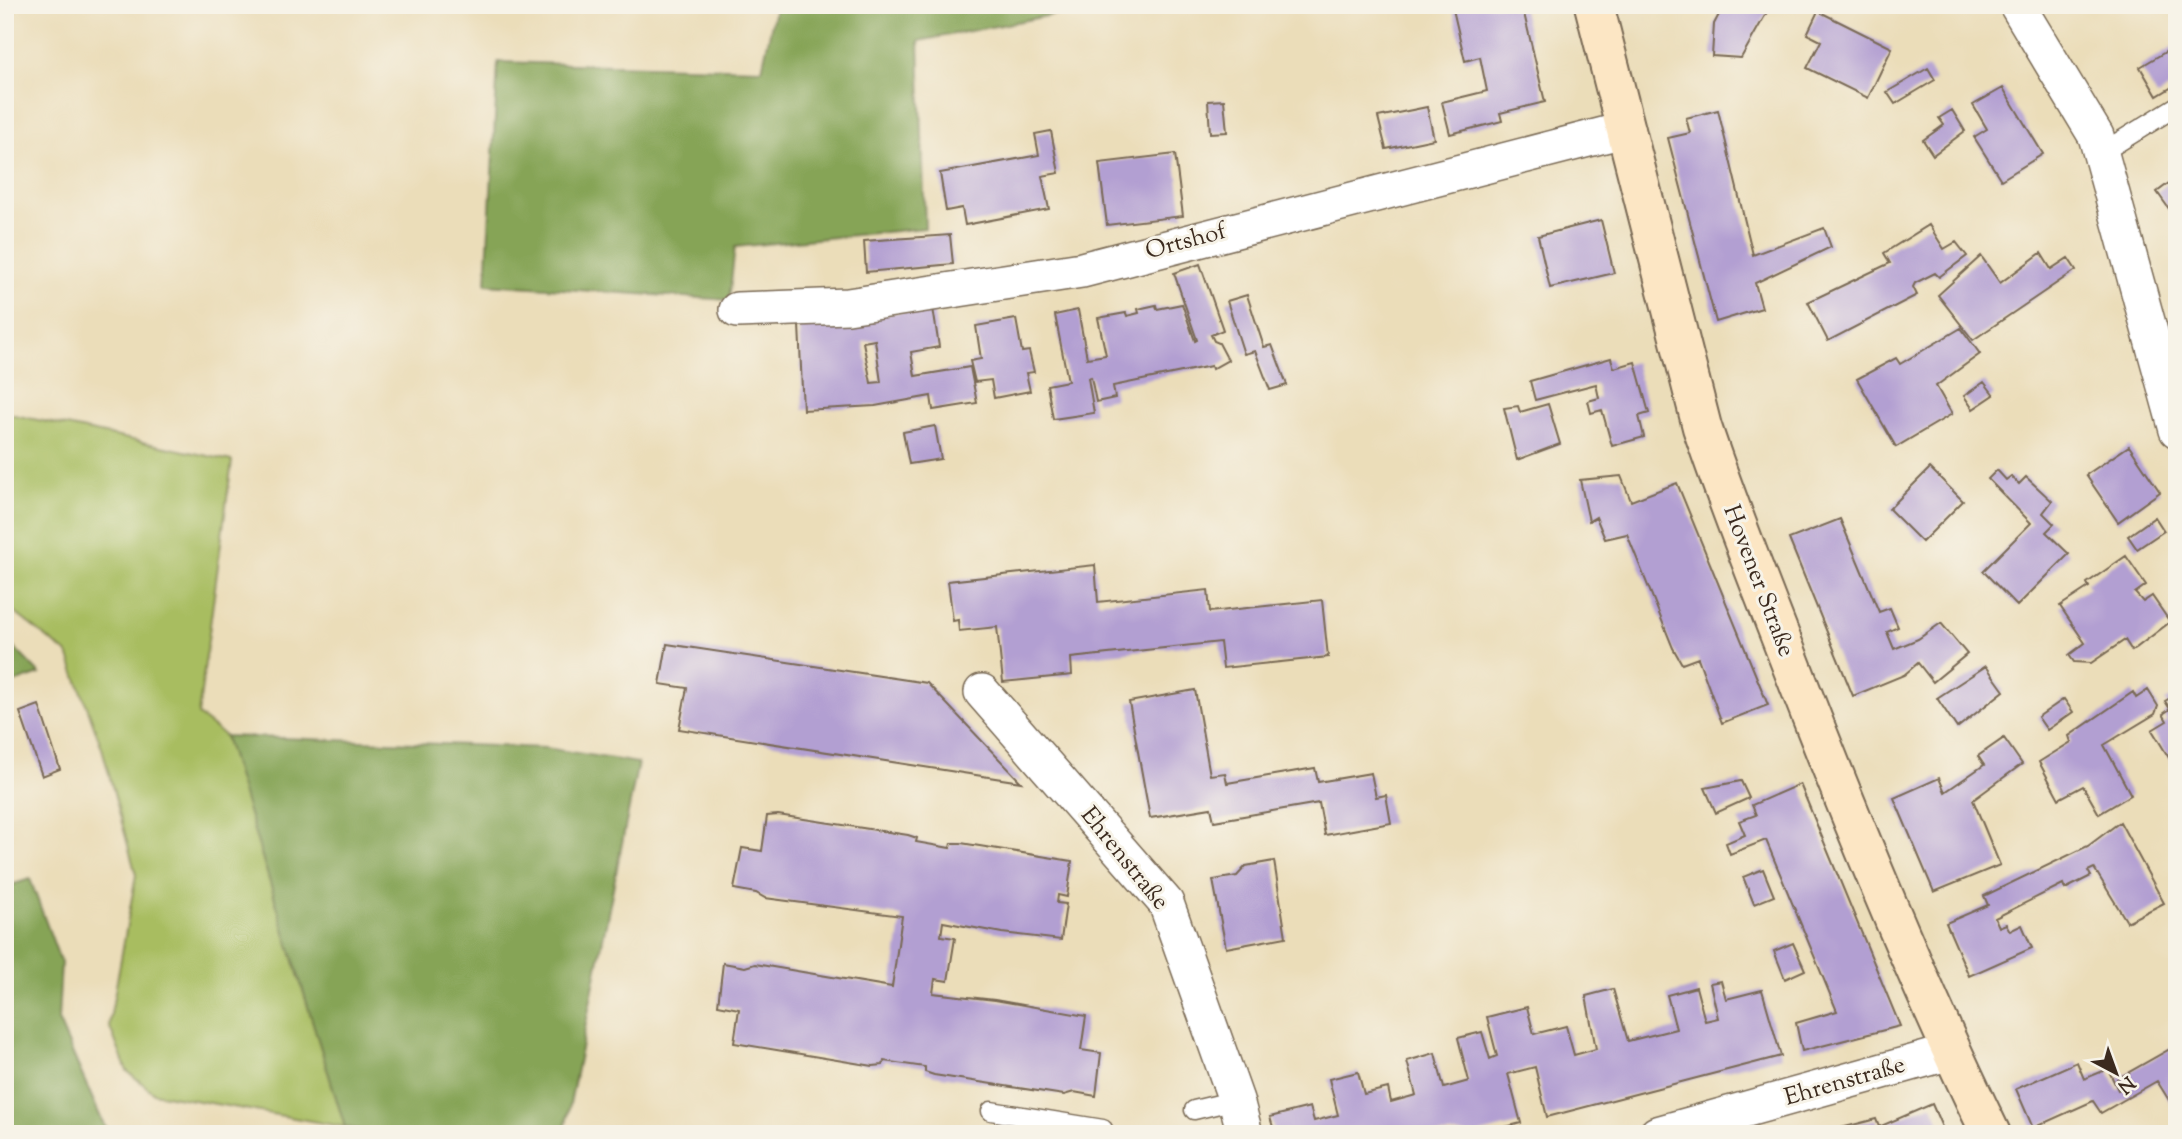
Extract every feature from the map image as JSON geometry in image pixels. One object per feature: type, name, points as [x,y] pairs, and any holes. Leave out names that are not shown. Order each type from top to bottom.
[{"type":"street","name":"Hovener Straße","points":[[1594,5],[1702,427],[1722,487],[1843,799],[1951,1052],[1991,1134]]},
{"type":"street","points":[[2017,5],[2096,136],[2177,430]]},
{"type":"street","name":"Ortshof","points":[[737,310],[848,306],[1082,270],[1627,129]]},
{"type":"street","name":"Ehrenstraße","points":[[982,692],[1166,903],[1236,1100],[1245,1134]]},
{"type":"street","name":"Ehrenstraße","points":[[1657,1134],[1951,1052]]},
{"type":"lane","points":[[2101,153],[2177,106]]},
{"type":"lane","points":[[1194,1110],[1236,1100]]},
{"type":"lane","points":[[991,1111],[1103,1129]]},
{"type":"green space","points":[[776,5],[1103,5],[919,41],[925,228],[735,247],[729,300],[486,284],[498,62],[762,69]]},
{"type":"green space","points":[[5,413],[232,461],[198,715],[225,736],[345,1127],[154,1093],[127,1071],[109,1025],[136,875],[102,748],[68,654],[5,605]]},
{"type":"green space","points":[[5,638],[40,674],[5,686]]},
{"type":"green space","points":[[225,736],[546,748],[638,763],[564,1134],[381,1134],[345,1127]]},
{"type":"green space","points":[[5,868],[11,885],[30,879],[61,963],[58,1020],[108,1134],[5,1134]]},
{"type":"building","points":[[1162,5],[1196,5],[1196,7],[1163,12]]},
{"type":"building","points":[[1452,5],[1522,5],[1545,102],[1500,113],[1502,121],[1450,134],[1442,102],[1487,91],[1480,57],[1465,61]]},
{"type":"building","points":[[1724,5],[1771,5],[1741,58],[1712,56],[1714,24]]},
{"type":"building","points":[[1818,11],[1892,48],[1868,98],[1807,68],[1821,41],[1807,34]]},
{"type":"building","points":[[2177,45],[2177,84],[2157,96],[2140,67]]},
{"type":"building","points":[[1928,68],[1935,80],[1895,104],[1887,92]]},
{"type":"building","points":[[2003,88],[2043,154],[2001,180],[1974,137],[1987,129],[1973,105]]},
{"type":"building","points":[[1224,100],[1227,132],[1210,133],[1208,101]]},
{"type":"building","points":[[1427,107],[1434,139],[1386,149],[1378,117]]},
{"type":"building","points":[[1718,110],[1753,255],[1824,228],[1831,247],[1755,283],[1762,308],[1716,322],[1668,138],[1690,133],[1686,118]]},
{"type":"building","points":[[1952,110],[1965,131],[1933,155],[1923,140],[1944,125],[1939,118]]},
{"type":"building","points":[[1051,131],[1059,173],[1042,176],[1049,209],[965,225],[962,208],[946,211],[940,173],[1039,155],[1035,134]]},
{"type":"building","points":[[1175,154],[1183,216],[1107,225],[1099,163]]},
{"type":"building","points":[[2177,177],[2177,220],[2157,192]]},
{"type":"building","points":[[1601,220],[1614,273],[1550,288],[1538,236]]},
{"type":"building","points":[[1929,225],[1944,249],[1956,242],[1967,256],[1939,277],[1935,273],[1915,283],[1913,287],[1917,295],[1828,341],[1808,302],[1890,263],[1884,253]]},
{"type":"building","points":[[950,235],[953,264],[866,272],[864,241]]},
{"type":"building","points":[[2041,253],[2051,269],[2068,258],[2076,270],[1973,340],[1938,295],[1981,256],[2000,283]]},
{"type":"building","points":[[1200,264],[1223,330],[1211,335],[1214,341],[1219,343],[1228,360],[1212,369],[1211,366],[1113,386],[1115,398],[1096,402],[1091,377],[1088,378],[1094,413],[1053,419],[1047,385],[1068,381],[1055,315],[1078,310],[1087,358],[1106,355],[1098,318],[1126,313],[1127,316],[1139,313],[1138,309],[1156,305],[1157,309],[1182,304],[1195,341],[1197,340],[1174,273]]},
{"type":"building","points":[[1247,295],[1264,347],[1272,345],[1287,385],[1270,390],[1255,351],[1244,354],[1227,301]]},
{"type":"building","points":[[933,308],[939,347],[911,352],[915,376],[970,367],[977,403],[933,410],[931,396],[875,406],[803,410],[799,325]],"holes":[[[875,340],[881,382],[871,383],[863,342]]]},
{"type":"building","points":[[1016,319],[1022,352],[1029,351],[1034,372],[1026,373],[1030,391],[994,398],[991,380],[975,382],[970,361],[981,359],[976,326]]},
{"type":"building","points":[[1961,328],[1980,354],[1936,386],[1952,414],[1896,447],[1857,379],[1896,358],[1900,364]]},
{"type":"building","points":[[1611,358],[1614,368],[1635,362],[1649,413],[1639,416],[1644,437],[1612,446],[1602,410],[1591,413],[1588,401],[1599,398],[1596,384],[1535,400],[1530,381]]},
{"type":"building","points":[[1984,382],[1994,395],[1973,409],[1964,396]]},
{"type":"building","points":[[1548,404],[1560,444],[1517,460],[1504,408],[1518,406],[1520,412]]},
{"type":"building","points":[[935,426],[941,459],[909,464],[903,432]]},
{"type":"building","points":[[2129,446],[2160,492],[2118,522],[2086,475]]},
{"type":"building","points":[[1930,468],[1963,501],[1922,542],[1889,509]]},
{"type":"building","points":[[1997,470],[2006,480],[2011,476],[2019,484],[2026,477],[2052,501],[2043,513],[2054,524],[2046,532],[2069,554],[2017,606],[1983,571],[2031,523],[1988,479]]},
{"type":"building","points":[[1621,476],[1631,501],[1677,483],[1768,705],[1722,723],[1698,658],[1682,664],[1673,648],[1627,534],[1605,539],[1596,517],[1589,521],[1580,480]]},
{"type":"building","points":[[2155,517],[2164,531],[2137,549],[2128,536]]},
{"type":"building","points":[[1840,519],[1879,612],[1890,608],[1898,627],[1887,632],[1894,649],[1918,639],[1941,623],[1967,654],[1933,682],[1918,663],[1904,675],[1853,696],[1789,539]]},
{"type":"building","points":[[2126,556],[2146,585],[2135,593],[2143,602],[2152,596],[2170,622],[2132,651],[2125,640],[2091,663],[2074,662],[2069,655],[2085,643],[2060,606],[2089,587],[2087,583]]},
{"type":"building","points":[[1095,565],[1098,602],[1208,590],[1210,612],[1322,600],[1328,657],[1223,668],[1220,642],[1071,658],[1072,675],[1003,682],[997,627],[959,631],[958,620],[953,621],[948,581]]},
{"type":"building","points":[[667,644],[927,683],[1021,782],[679,729],[687,688],[660,684]]},
{"type":"building","points":[[1986,666],[2004,691],[1957,728],[1937,698]]},
{"type":"building","points":[[1195,690],[1210,775],[1225,773],[1227,783],[1315,768],[1318,782],[1371,773],[1376,797],[1386,795],[1391,823],[1325,835],[1319,803],[1214,821],[1211,808],[1150,818],[1129,702]]},
{"type":"building","points":[[2148,690],[2158,706],[2155,714],[2104,745],[2131,795],[2099,814],[2083,786],[2059,799],[2039,762],[2071,742],[2069,736],[2133,692],[2136,698]]},
{"type":"building","points":[[2177,694],[2177,771],[2152,730],[2167,721],[2163,714],[2170,709],[2165,701]]},
{"type":"building","points":[[2064,699],[2073,712],[2047,730],[2038,717]]},
{"type":"building","points":[[39,705],[60,769],[42,776],[20,712]]},
{"type":"building","points":[[2004,738],[2022,764],[1973,800],[2000,865],[1934,892],[1894,798],[1939,778],[1945,792],[1984,765],[1978,756]]},
{"type":"building","points":[[1741,781],[1749,798],[1716,813],[1705,788]]},
{"type":"building","points":[[1800,784],[1900,1026],[1802,1051],[1796,1023],[1837,1011],[1766,840],[1730,854],[1726,843],[1745,835],[1739,821],[1756,815],[1752,805]]},
{"type":"building","points":[[778,815],[908,835],[917,838],[916,842],[950,848],[951,843],[961,843],[1072,861],[1067,897],[1058,895],[1057,903],[1066,904],[1061,940],[943,922],[941,936],[955,938],[948,981],[935,979],[933,993],[995,1000],[1086,1016],[1081,1050],[1101,1053],[1096,1096],[1074,1092],[1064,1095],[934,1075],[925,1072],[925,1067],[884,1061],[883,1065],[873,1066],[734,1043],[739,1009],[718,1005],[723,963],[745,967],[755,964],[892,987],[902,916],[765,898],[756,893],[734,889],[742,848],[762,851],[767,816]]},
{"type":"building","points":[[2120,822],[2164,903],[2127,922],[2094,868],[2088,871],[2091,876],[2065,889],[2063,884],[1995,918],[1999,927],[2006,924],[2010,931],[2022,925],[2032,948],[1969,976],[1946,923],[1988,905],[1984,896],[2088,846]]},
{"type":"building","points":[[1274,861],[1286,937],[1226,948],[1213,880],[1237,876],[1246,866]]},
{"type":"building","points":[[1763,869],[1774,896],[1754,904],[1743,877]]},
{"type":"building","points":[[1793,943],[1805,970],[1785,979],[1774,951]]},
{"type":"building","points":[[1721,981],[1726,999],[1762,990],[1781,1056],[1547,1117],[1535,1067],[1508,1074],[1521,1123],[1478,1134],[1275,1134],[1270,1117],[1310,1107],[1314,1121],[1338,1115],[1329,1079],[1358,1072],[1364,1094],[1388,1088],[1391,1102],[1416,1095],[1407,1061],[1435,1053],[1444,1088],[1469,1081],[1458,1038],[1482,1032],[1490,1059],[1497,1056],[1487,1017],[1527,1007],[1534,1034],[1566,1026],[1574,1055],[1596,1049],[1586,996],[1613,989],[1628,1041],[1676,1029],[1667,995],[1696,987],[1705,1021],[1718,1018],[1710,983]]},
{"type":"building","points":[[2177,1045],[2177,1113],[2157,1081],[2101,1113],[2093,1101],[2033,1128],[2016,1089],[2077,1062],[2084,1079],[2108,1069],[2118,1090],[2121,1089],[2117,1079]]},
{"type":"building","points":[[1932,1104],[1945,1134],[1818,1134],[1876,1119],[1879,1127]]}]
